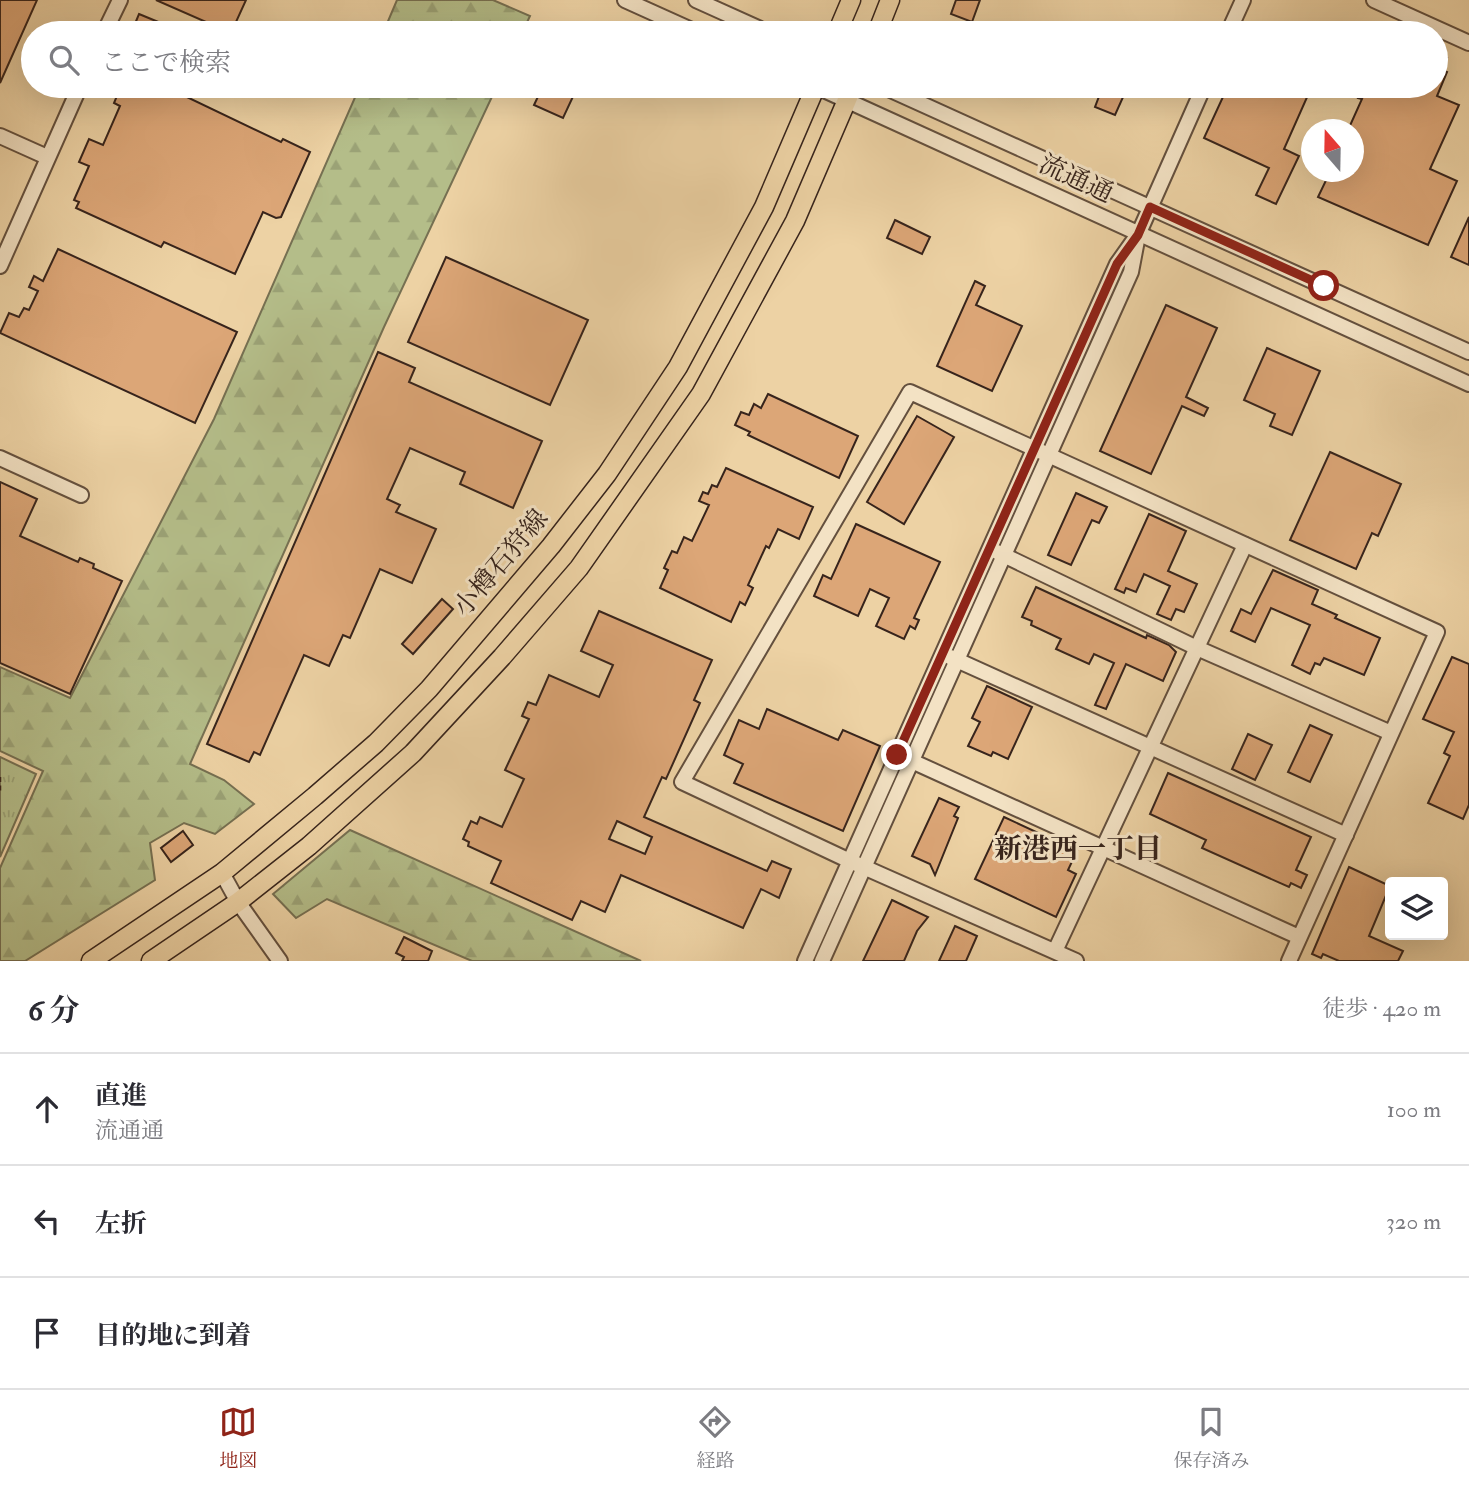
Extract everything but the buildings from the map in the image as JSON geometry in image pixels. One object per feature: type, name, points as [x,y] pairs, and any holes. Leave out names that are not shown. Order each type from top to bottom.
[{"type":"main road","points":[[842,21],[851,0]]},
{"type":"main road","points":[[882,21],[890,0]]},
{"type":"main road","name":"小樽石狩線","points":[[91,961],[222,873],[356,761],[429,689],[551,546],[607,474],[678,367],[764,207],[811,98]]},
{"type":"main road","points":[[151,961],[238,902],[309,846],[413,753],[502,657],[579,568],[701,394],[795,221],[848,98]]},
{"type":"street","points":[[110,21],[120,0]]},
{"type":"street","points":[[625,0],[671,21]]},
{"type":"street","points":[[696,0],[742,21]]},
{"type":"street","points":[[1233,21],[1243,0]]},
{"type":"street","points":[[1374,0],[1395,4],[1427,21]]},
{"type":"street","points":[[1448,32],[1469,43]]},
{"type":"street","points":[[0,266],[74,98]]},
{"type":"street","name":"流通通","points":[[860,98],[1138,235],[1469,384]]},
{"type":"street","name":"流通通","points":[[909,98],[1469,352]]},
{"type":"street","points":[[822,961],[1131,272],[1138,235],[1200,98]]},
{"type":"street","points":[[0,136],[47,157]]},
{"type":"street","points":[[805,961],[1117,264],[1138,235]]},
{"type":"street","points":[[1076,961],[682,782],[910,392],[1437,632],[1289,961]]},
{"type":"street","points":[[0,458],[81,495]]},
{"type":"street","points":[[1055,951],[1245,544]]},
{"type":"street","points":[[989,549],[1197,648],[1391,733]]},
{"type":"street","points":[[942,654],[1346,835]]},
{"type":"street","points":[[897,755],[1299,937]]},
{"type":"street","points":[[222,873],[238,902],[280,961]]},
{"type":"path","points":[[0,777],[0,791]]},
{"type":"green space","points":[[397,0],[493,0],[530,16],[528,21],[388,21]]},
{"type":"green space","points":[[355,98],[491,98],[384,327],[190,764],[224,780],[254,804],[215,834],[184,823],[150,843],[155,880],[25,961],[0,961],[0,868],[43,771],[0,751],[0,667],[70,698],[214,419]]},
{"type":"green space","points":[[0,757],[36,774],[0,857]]},
{"type":"green space","points":[[350,830],[641,961],[472,961],[327,899],[296,918],[273,894]]},
{"type":"district","name":"新港西一丁目","points":[[1078,849]]},
{"type":"route","points":[[897,755],[1117,264],[1138,235],[1150,207],[1324,286]]}]
